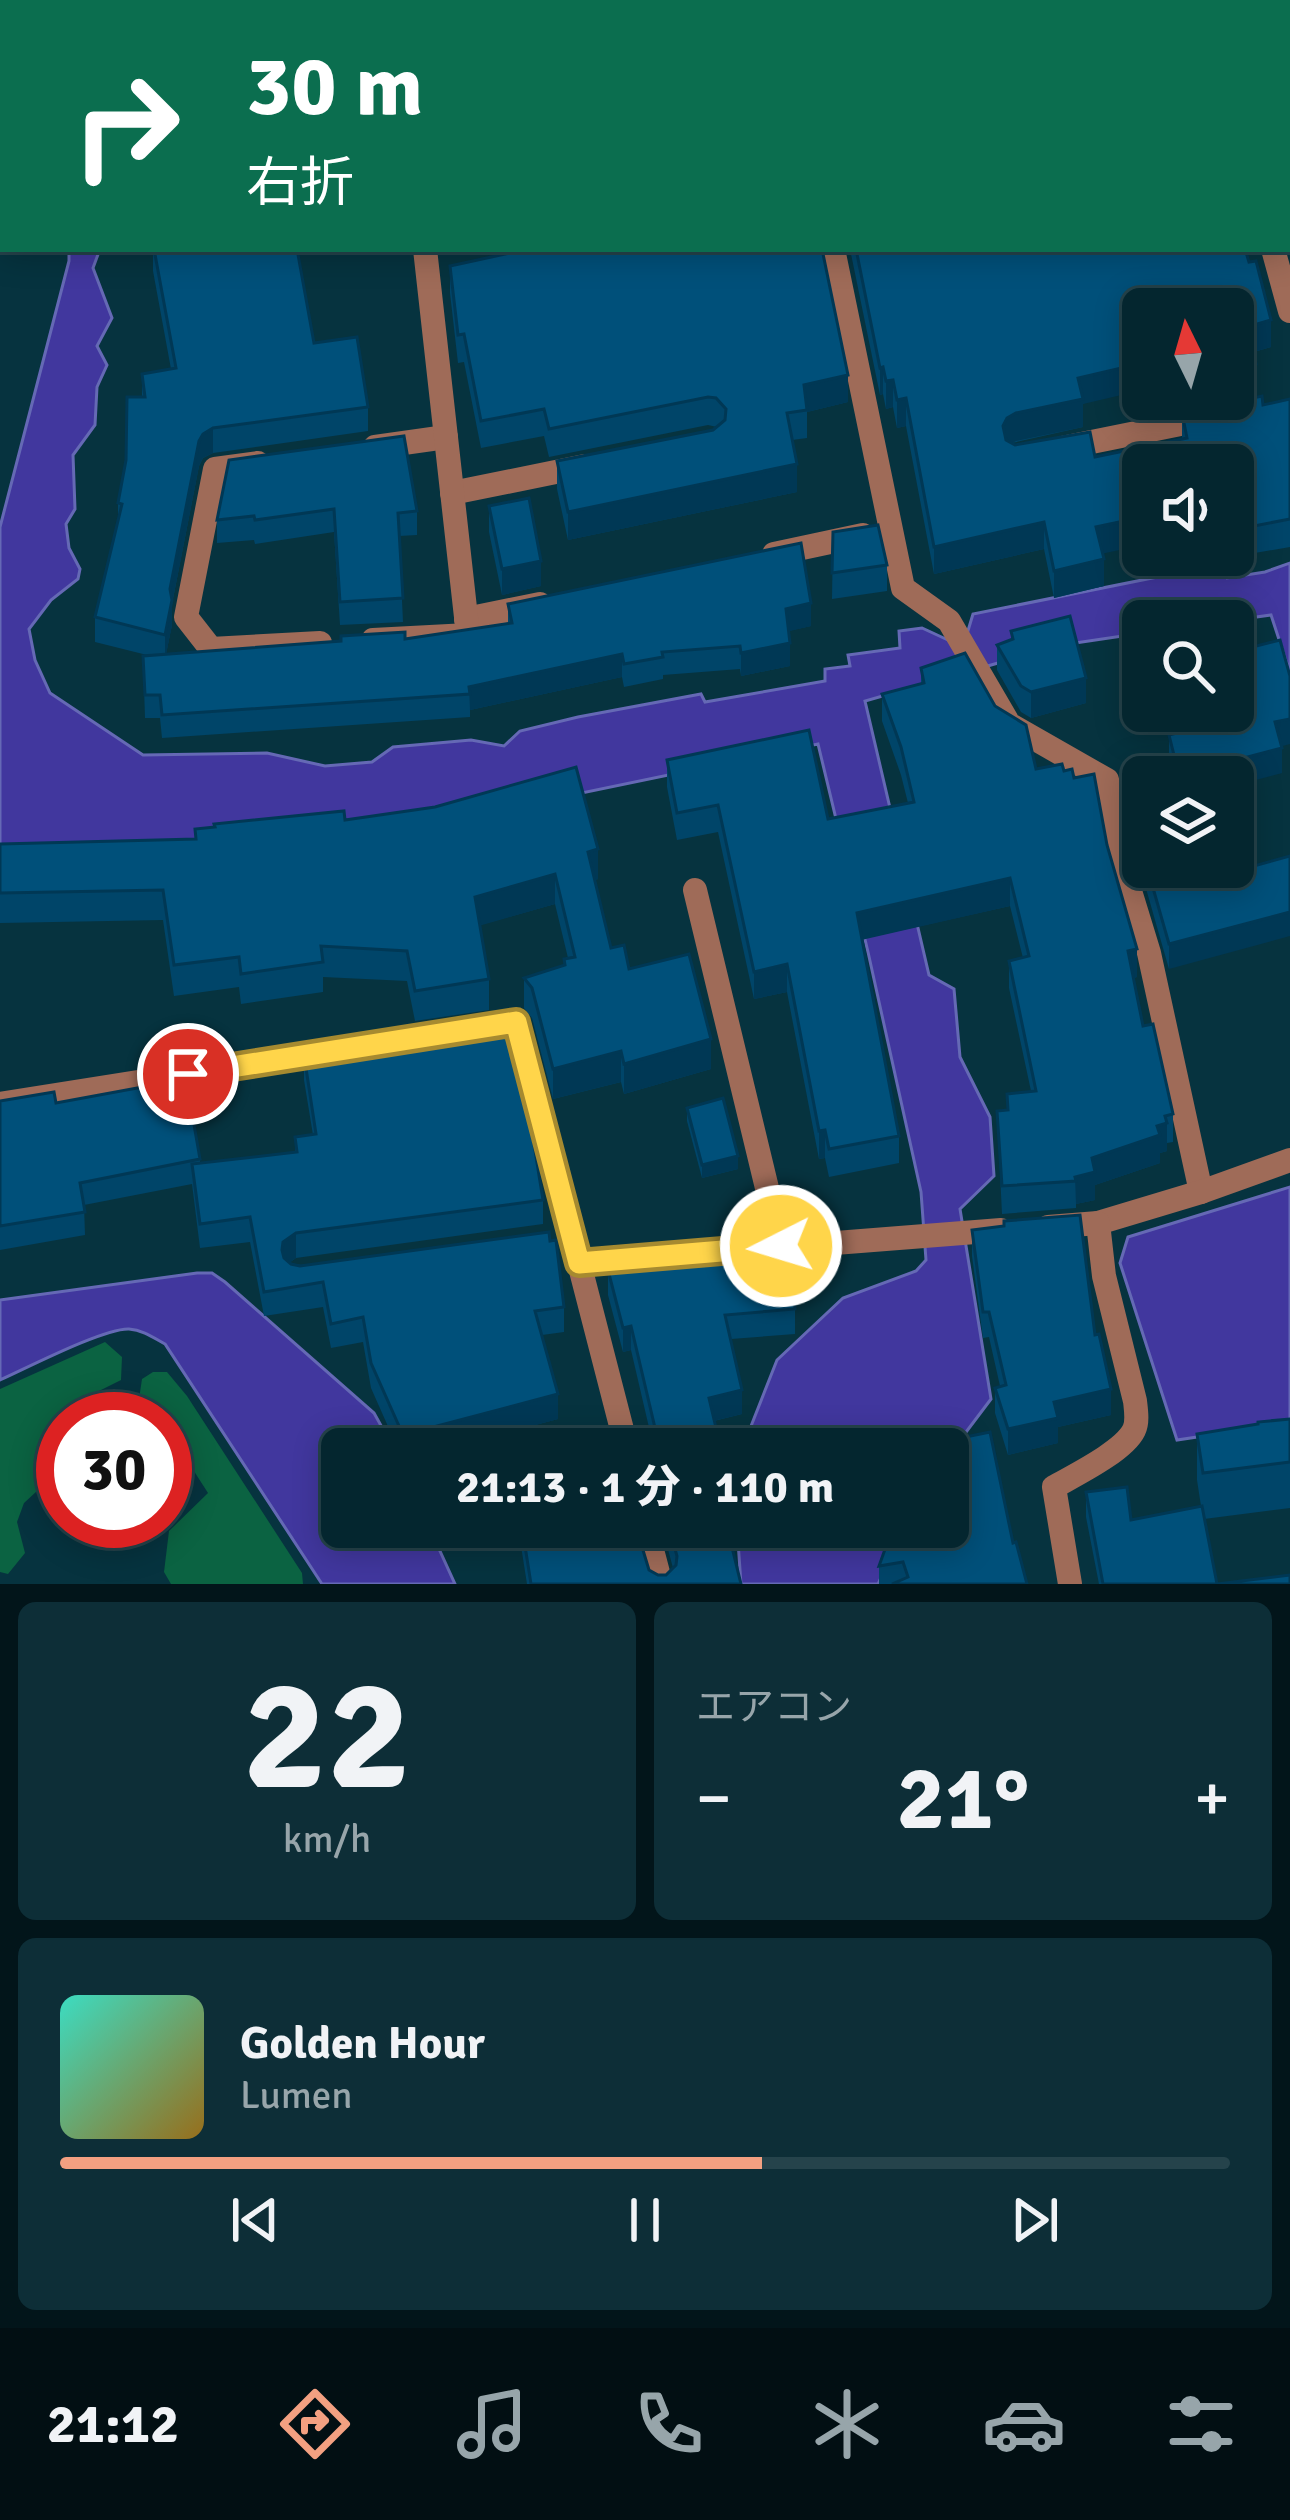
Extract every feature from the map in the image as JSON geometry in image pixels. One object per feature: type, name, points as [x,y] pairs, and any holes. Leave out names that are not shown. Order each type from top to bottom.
[{"type":"street","points":[[285,459],[215,469],[186,617],[212,649],[468,635],[425,252]]},
{"type":"street","points":[[834,252],[903,588],[949,621],[1009,724],[1107,780],[1123,868],[1149,953],[1201,1192]]},
{"type":"street","points":[[1274,252],[1290,311]]},
{"type":"street","points":[[1041,453],[1198,420]]},
{"type":"street","points":[[354,450],[446,436]]},
{"type":"street","points":[[452,493],[616,460]]},
{"type":"street","points":[[757,558],[891,530]]},
{"type":"street","points":[[466,619],[556,600]]},
{"type":"street","points":[[695,890],[781,1246]]},
{"type":"street","points":[[446,1033],[516,1022],[560,1239],[579,1263],[621,1428]]},
{"type":"street","points":[[0,1104],[352,1048]]},
{"type":"street","points":[[579,1263],[1098,1222],[1290,1160]]},
{"type":"street","points":[[1070,1584],[1054,1487],[1120,1446],[1133,1433],[1136,1420],[1104,1276],[1098,1222]]},
{"type":"street","points":[[652,1548],[661,1584]]},
{"type":"green space","points":[[105,1342],[122,1357],[121,1380],[97,1392],[36,1392],[36,1492],[24,1503],[17,1522],[25,1553],[8,1574],[0,1572],[0,1389]]},
{"type":"green space","points":[[153,1372],[167,1372],[184,1392],[140,1392],[142,1379]]},
{"type":"green space","points":[[192,1404],[302,1573],[303,1584],[171,1584],[164,1572],[167,1548],[192,1548],[192,1509],[208,1493],[192,1468]]},
{"type":"shaded area","points":[[69,252],[99,252],[93,268],[112,318],[97,346],[107,365],[97,387],[95,425],[73,455],[75,509],[66,524],[69,548],[80,569],[78,579],[51,600],[29,629],[35,660],[50,693],[143,755],[267,753],[325,766],[372,762],[393,747],[471,740],[504,746],[520,731],[578,717],[701,694],[705,702],[825,681],[825,669],[850,666],[848,655],[900,648],[899,631],[922,628],[948,640],[967,634],[973,614],[1162,576],[1254,576],[1290,563],[1290,673],[1271,615],[1254,617],[1254,600],[1122,600],[1122,636],[1028,650],[865,701],[929,975],[954,989],[960,1057],[990,1117],[994,1176],[960,1209],[991,1399],[969,1428],[750,1428],[777,1360],[843,1298],[916,1271],[926,1260],[921,1192],[818,744],[394,832],[0,868],[0,527]]},
{"type":"shaded area","points":[[1290,1187],[1290,1423],[1177,1440],[1120,1263],[1128,1237]]},
{"type":"shaded area","points":[[212,1273],[374,1413],[382,1428],[321,1428],[321,1548],[439,1548],[455,1584],[322,1584],[165,1344],[144,1333],[117,1330],[0,1380],[0,1300]]},
{"type":"shaded area","points":[[738,1548],[894,1548],[878,1584],[741,1584]]},
{"type":"building","points":[[155,252],[298,252],[314,343],[357,337],[368,407],[213,428],[203,434],[170,589],[165,635],[95,617],[122,504],[118,503],[126,460],[127,397],[145,397],[142,374],[176,368]]},
{"type":"building","points":[[514,252],[823,252],[848,375],[804,385],[807,410],[787,413],[797,464],[568,512],[557,461],[713,430],[725,420],[726,409],[716,398],[708,397],[549,429],[544,409],[481,421],[464,334],[458,335],[450,266]]},
{"type":"building","points":[[857,252],[1246,252],[1249,262],[1256,261],[1271,320],[1254,325],[1254,288],[1122,288],[1122,368],[1078,378],[1083,399],[1007,418],[1003,426],[1006,440],[1015,445],[1090,432],[1095,457],[1122,451],[1122,521],[1096,527],[1104,559],[1054,571],[1044,522],[934,547],[906,398],[897,400],[893,380],[886,381]]},
{"type":"building","points":[[1262,396],[1263,405],[1290,399],[1290,519],[1254,526],[1254,444],[1158,444],[1187,438],[1183,420],[1254,420],[1254,398]]},
{"type":"building","points":[[404,436],[417,511],[398,513],[403,598],[340,602],[334,509],[217,520],[229,460]]},
{"type":"building","points":[[529,498],[541,561],[502,569],[489,506]]},
{"type":"building","points":[[878,525],[887,565],[832,573],[833,532]]},
{"type":"building","points":[[801,543],[811,603],[786,609],[790,643],[741,653],[740,646],[662,652],[663,657],[624,664],[622,654],[469,687],[470,694],[162,715],[160,695],[145,695],[143,656],[341,641],[341,636],[405,632],[405,639],[512,623],[508,604]]},
{"type":"building","points":[[1070,616],[1086,678],[1031,692],[1021,686],[997,645],[1013,639],[1011,631]]},
{"type":"building","points":[[1280,640],[1290,676],[1290,719],[1275,722],[1282,748],[1251,756],[1174,756],[1169,735],[1254,732],[1254,647]]},
{"type":"building","points":[[965,653],[995,706],[1026,725],[1036,769],[1062,764],[1064,771],[1072,769],[1074,778],[1094,774],[1107,845],[1137,949],[1128,951],[1143,1026],[1153,1024],[1173,1114],[1157,1126],[1160,1135],[1092,1158],[1095,1172],[1075,1177],[1076,1181],[1002,1186],[997,1111],[1008,1110],[1007,1094],[1036,1091],[1009,961],[1029,956],[1010,878],[857,913],[899,1136],[829,1149],[825,1130],[819,1131],[787,964],[754,972],[718,805],[677,813],[667,760],[809,730],[828,819],[914,802],[882,694],[924,683],[921,668]]},
{"type":"building","points":[[576,767],[598,849],[588,852],[611,948],[624,945],[629,969],[689,954],[711,1039],[624,1064],[621,1051],[553,1069],[532,988],[524,978],[575,957],[555,874],[475,897],[489,979],[415,991],[407,951],[321,946],[323,962],[241,974],[239,957],[174,965],[163,890],[0,893],[0,844],[196,839],[195,829],[214,824],[344,811],[345,820],[435,807]]},
{"type":"building","points":[[1290,856],[1290,912],[1169,944],[1153,888],[1254,888],[1254,866]]},
{"type":"building","points":[[504,1016],[528,1107],[543,1200],[296,1233],[283,1242],[284,1258],[300,1266],[549,1232],[550,1241],[556,1240],[564,1307],[535,1311],[558,1394],[429,1428],[400,1428],[371,1363],[363,1317],[331,1324],[323,1282],[264,1292],[250,1217],[200,1224],[192,1164],[297,1152],[295,1137],[316,1134],[304,1055],[405,1037],[404,1033]]},
{"type":"building","points":[[186,1079],[200,1159],[80,1183],[85,1212],[0,1226],[0,1101],[54,1092],[56,1103]]},
{"type":"building","points":[[723,1098],[738,1156],[702,1165],[687,1108]]},
{"type":"building","points":[[1080,1215],[1095,1335],[1099,1334],[1111,1389],[1054,1402],[1058,1418],[1008,1429],[995,1388],[1006,1385],[989,1312],[983,1312],[972,1230],[1004,1226],[1004,1221]]},
{"type":"building","points":[[790,1246],[795,1309],[725,1315],[742,1390],[709,1398],[716,1428],[655,1428],[631,1326],[623,1328],[608,1270],[672,1253],[674,1261]]},
{"type":"building","points":[[1290,1419],[1290,1462],[1203,1473],[1197,1434]]},
{"type":"building","points":[[990,1432],[1013,1543],[1027,1584],[892,1584],[908,1577],[903,1562],[879,1566],[885,1548],[969,1548],[969,1436]]},
{"type":"building","points":[[1127,1487],[1131,1520],[1202,1506],[1217,1584],[1103,1584],[1086,1492]]},
{"type":"building","points":[[525,1548],[642,1548],[649,1570],[666,1575],[676,1565],[675,1548],[732,1548],[741,1584],[531,1584]]},
{"type":"building","points":[[1290,1575],[1290,1584],[1217,1584]]},
{"type":"route","points":[[188,1074],[516,1022],[579,1263],[781,1246]]}]
